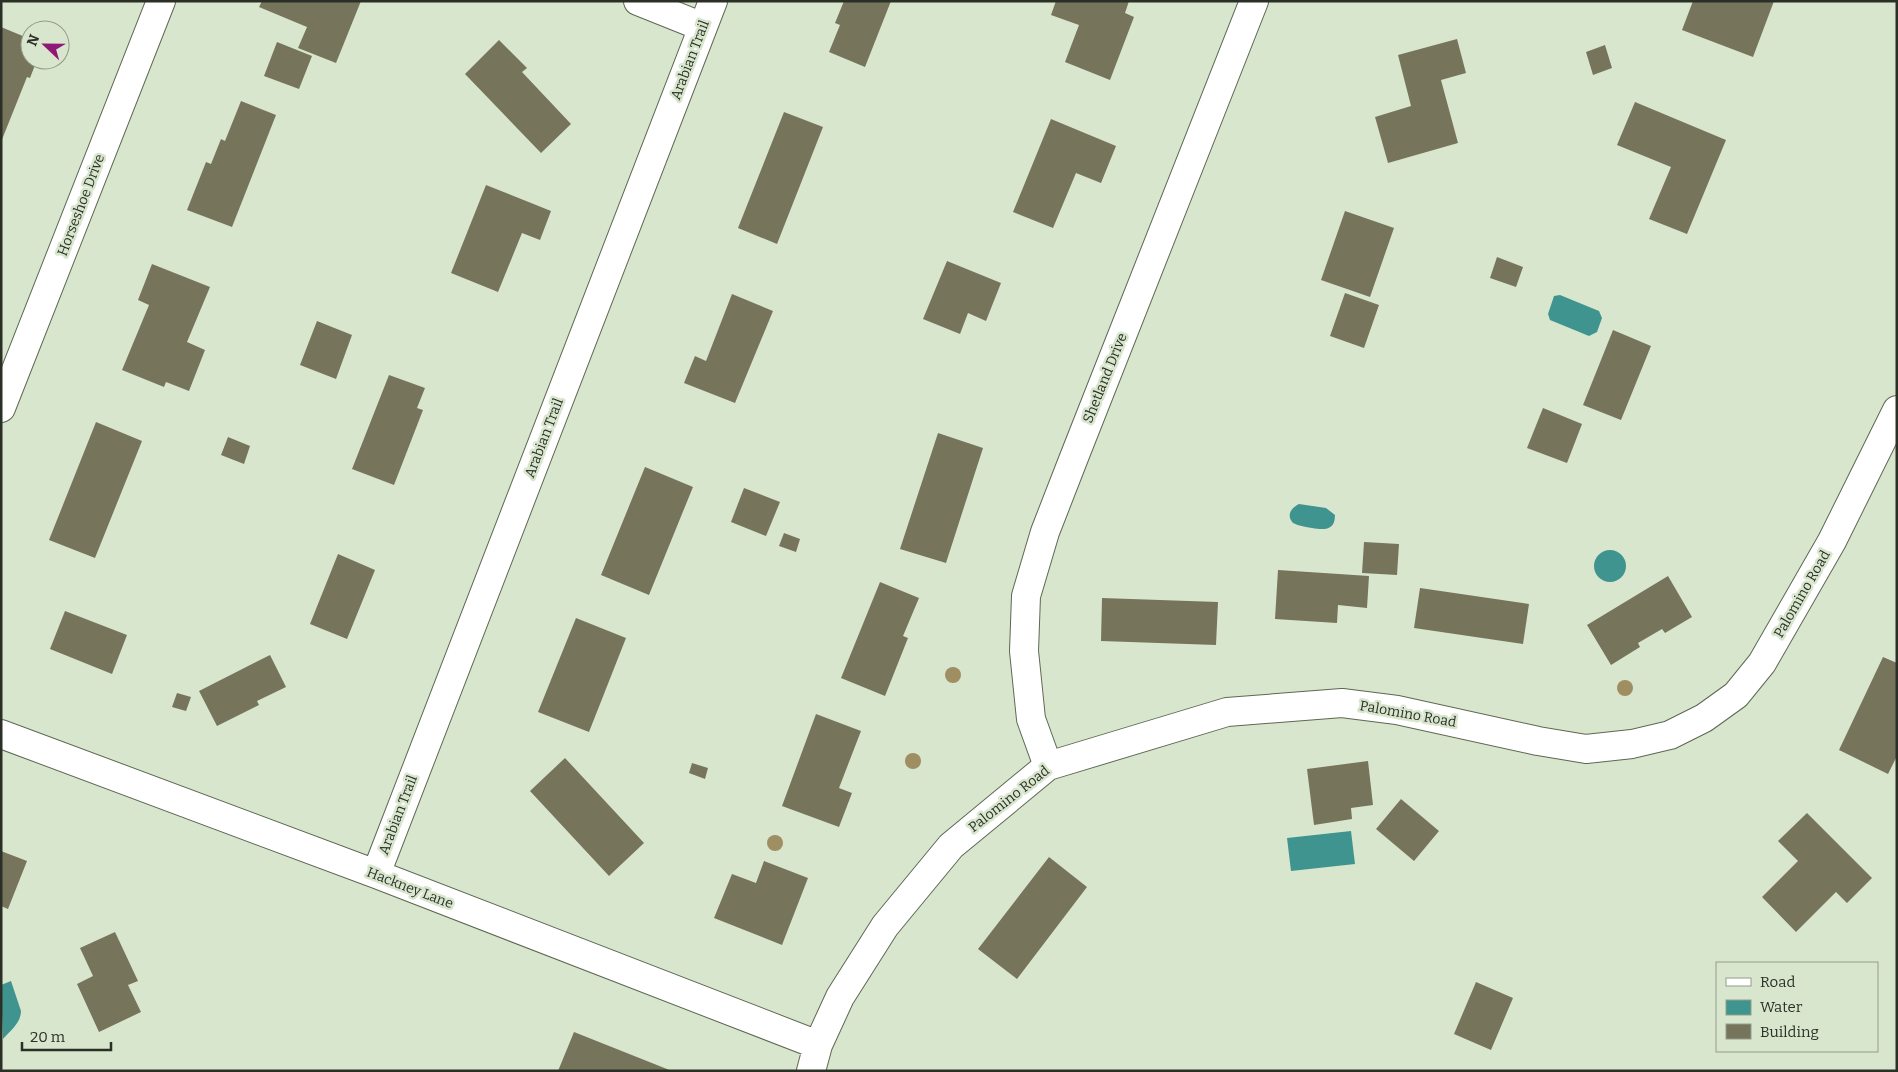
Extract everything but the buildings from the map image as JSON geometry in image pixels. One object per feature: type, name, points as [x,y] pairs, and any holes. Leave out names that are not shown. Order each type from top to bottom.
[{"type":"street","name":"Horseshoe Drive","points":[[1,408],[161,1]]},
{"type":"street","points":[[638,1],[703,27]]},
{"type":"street","name":"Arabian Trail","points":[[376,874],[714,1]]},
{"type":"street","name":"Shetland Drive","points":[[1048,766],[1031,719],[1024,652],[1026,596],[1045,532],[1069,469],[1254,1]]},
{"type":"street","name":"Palomino Road","points":[[811,1071],[818,1045],[840,997],[885,926],[951,846],[1048,766],[1226,712],[1342,704],[1397,710],[1586,749],[1632,744],[1670,735],[1704,718],[1736,695],[1762,663],[1832,540],[1897,410]]},
{"type":"street","name":"Hackney Lane","points":[[1,734],[376,874],[818,1045]]},
{"type":"water","points":[[1560,295],[1599,311],[1602,318],[1597,332],[1589,336],[1550,320],[1548,314],[1554,296]]},
{"type":"water","points":[[1299,504],[1326,508],[1335,515],[1333,524],[1331,527],[1321,529],[1293,523],[1290,512]]},
{"type":"water","points":[[1610,550],[1616,551],[1621,555],[1625,560],[1625,572],[1621,577],[1616,581],[1610,582],[1604,581],[1599,577],[1595,572],[1594,566],[1595,560],[1599,555],[1604,551]]},
{"type":"water","points":[[1351,831],[1355,864],[1291,871],[1287,838]]},
{"type":"water","points":[[11,981],[21,1015],[15,1026],[3,1039],[1,985]]}]
